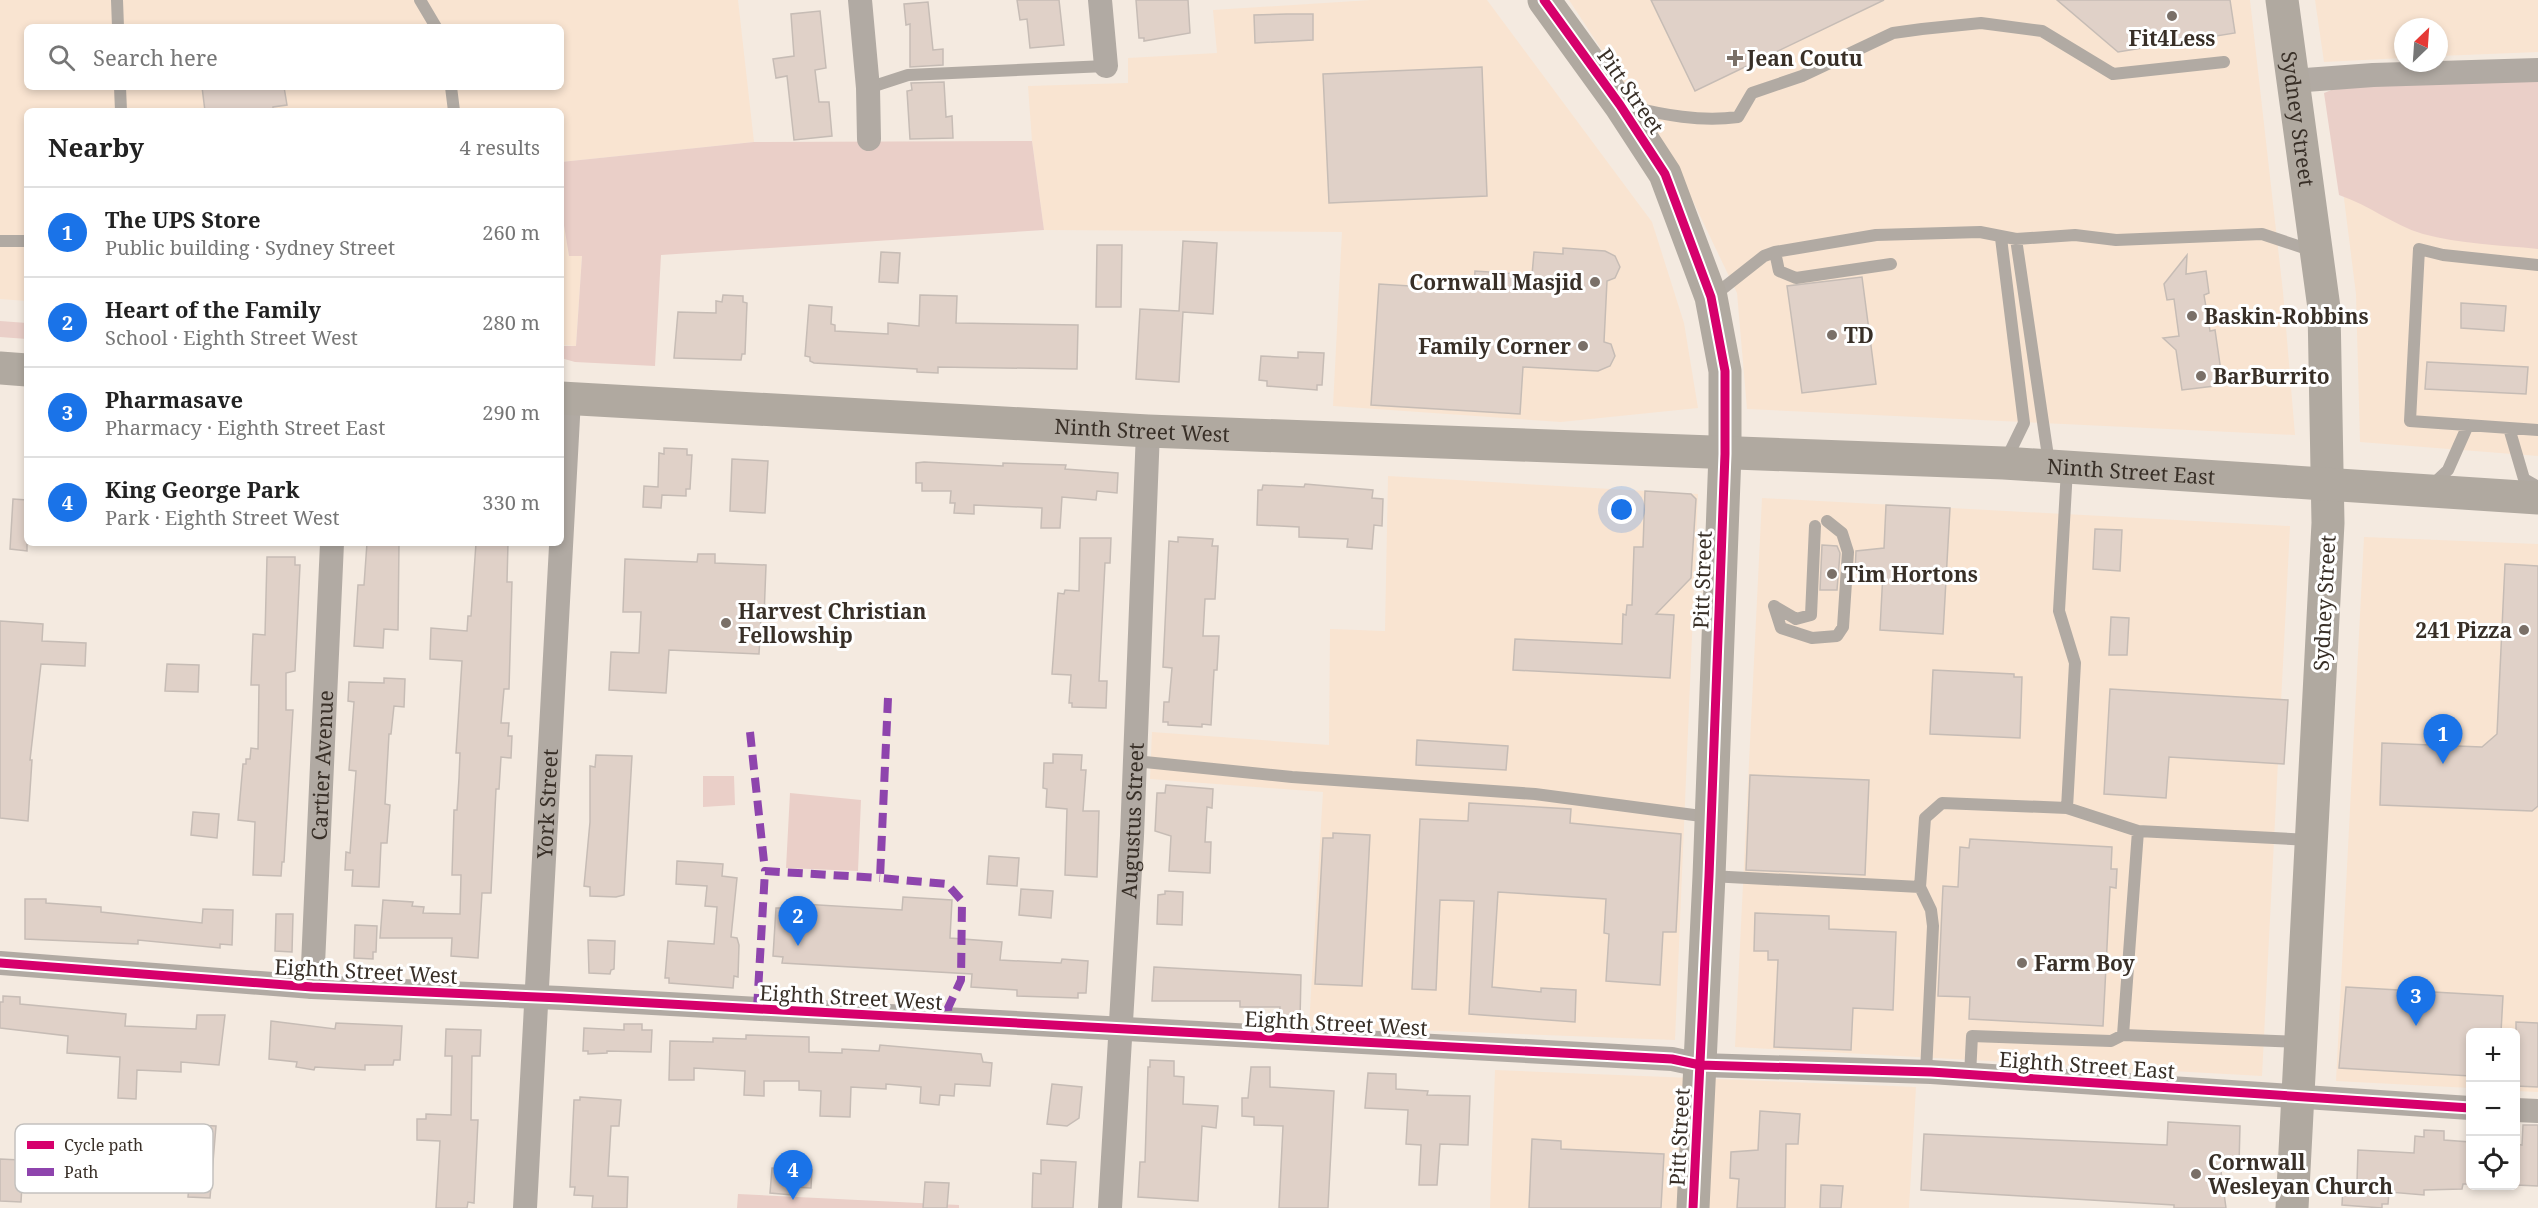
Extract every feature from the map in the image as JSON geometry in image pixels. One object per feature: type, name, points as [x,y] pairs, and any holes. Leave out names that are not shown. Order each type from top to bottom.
[{"type":"street","points":[[860,0],[868,88],[869,139]]},
{"type":"street","points":[[1100,0],[1106,66]]},
{"type":"street","name":"Pitt Street","points":[[1544,0],[1620,105],[1665,174],[1711,297],[1725,371],[1725,454],[1709,876],[1693,1208]]},
{"type":"street","name":"Sydney Street","points":[[2282,0],[2324,308],[2329,485],[2292,1208]]},
{"type":"street","points":[[2292,81],[2373,75],[2538,70]]},
{"type":"street","points":[[0,368],[24,370]]},
{"type":"street","name":"Ninth Street West","points":[[565,399],[1148,431],[1725,454]]},
{"type":"street","name":"York Street","points":[[564,420],[565,399]]},
{"type":"street","name":"Augustus Street","points":[[1110,1208],[1118,1031],[1135,760],[1148,431]]},
{"type":"street","name":"Ninth Street East","points":[[1725,454],[2004,463],[2538,498]]},
{"type":"street","name":"Cartier Avenue","points":[[312,987],[332,546]]},
{"type":"street","name":"York Street","points":[[525,1208],[558,546]]},
{"type":"street","name":"Eighth Street West","points":[[0,963],[312,987],[537,997],[1118,1031],[1469,1047],[1672,1059],[1700,1065]]},
{"type":"street","name":"Eighth Street East","points":[[1700,1065],[1926,1072],[2466,1108]]},
{"type":"street","points":[[2520,1110],[2538,1112]]},
{"type":"lane","points":[[117,0],[118,24]]},
{"type":"lane","points":[[420,0],[434,24]]},
{"type":"lane","points":[[1620,105],[1670,116],[1716,120],[1738,117],[1752,93],[1812,72],[1893,33],[1981,24],[2042,31],[2113,74],[2224,62]]},
{"type":"lane","points":[[868,88],[908,75],[1106,66]]},
{"type":"lane","points":[[120,90],[121,108]]},
{"type":"lane","points":[[451,90],[454,108]]},
{"type":"lane","points":[[1711,297],[1764,256],[1775,252],[1888,234],[1980,232],[2001,238],[2016,239],[2075,235],[2116,240],[2262,234],[2318,253]]},
{"type":"lane","points":[[2001,238],[2024,423],[2004,463]]},
{"type":"lane","points":[[2016,239],[2058,468],[2060,611],[2075,663],[2067,808]]},
{"type":"lane","points":[[0,242],[24,242]]},
{"type":"lane","points":[[2538,264],[2443,255],[2419,249],[2410,420],[2538,430]]},
{"type":"lane","points":[[1775,252],[1779,272],[1796,278],[1891,264]]},
{"type":"lane","points":[[2425,491],[2448,470],[2468,425]]},
{"type":"lane","points":[[2509,428],[2524,479],[2538,487]]},
{"type":"lane","points":[[1821,524],[1842,533],[1848,552],[1843,627],[1837,636],[1812,638],[1781,628],[1774,606],[1796,619],[1811,615],[1821,524]]},
{"type":"lane","points":[[1135,760],[1292,777],[1535,794],[1710,817]]},
{"type":"lane","points":[[1926,1072],[1933,926],[1931,910],[1920,887],[1925,818],[1942,803],[2067,808],[2138,831],[2311,840]]},
{"type":"lane","points":[[2123,1035],[2138,831]]},
{"type":"lane","points":[[1709,876],[1920,887]]},
{"type":"lane","points":[[1970,1075],[1972,1036],[2111,1041],[2123,1035],[2301,1042]]},
{"type":"shaded area","points":[[0,0],[738,0],[754,142],[564,162],[564,108],[24,108],[24,301],[0,299]]},
{"type":"shaded area","points":[[1371,0],[1487,0],[1652,222],[1684,323],[1698,408],[1561,422],[1333,406],[1342,232],[1044,230],[1032,141],[1028,86],[1128,83],[1128,58],[1217,53],[1213,10]]},
{"type":"shaded area","points":[[1569,0],[2250,0],[2283,292],[2295,435],[1747,409],[1737,293],[1691,197],[1647,119]]},
{"type":"shaded area","points":[[2315,0],[2538,0],[2538,52],[2448,56],[2448,18],[2394,18],[2394,58],[2324,62]]},
{"type":"shaded area","points":[[2538,78],[2538,249],[2465,242],[2423,234],[2401,226],[2339,195],[2324,93],[2334,89],[2364,86]]},
{"type":"shaded area","points":[[2538,81],[2538,456],[2360,442],[2356,294],[2330,87]]},
{"type":"shaded area","points":[[1032,141],[1044,230],[661,255],[655,366],[575,362],[564,359],[564,346],[576,346],[582,256],[569,256],[564,225],[564,162],[754,142]]},
{"type":"shaded area","points":[[564,225],[569,256],[582,255],[576,346],[564,345]]},
{"type":"shaded area","points":[[0,321],[24,323],[24,339],[0,337]]},
{"type":"shaded area","points":[[1388,476],[1698,494],[1675,1040],[1309,1026],[1323,792],[1150,779],[1152,732],[1329,745],[1330,629],[1385,631]]},
{"type":"shaded area","points":[[1762,498],[2290,526],[2262,1076],[1735,1047]]},
{"type":"shaded area","points":[[2364,537],[2538,544],[2538,1092],[2520,1091],[2520,1028],[2466,1028],[2466,1088],[2336,1081]]},
{"type":"shaded area","points":[[703,776],[734,776],[735,805],[703,807]]},
{"type":"shaded area","points":[[790,793],[861,800],[858,871],[786,868]]},
{"type":"shaded area","points":[[1495,1070],[1916,1087],[1909,1208],[1490,1208]]},
{"type":"shaded area","points":[[738,1194],[959,1205],[959,1208],[737,1208]]},
{"type":"building","points":[[1017,0],[1059,0],[1064,45],[1030,48],[1027,19],[1020,20]]},
{"type":"building","points":[[1136,0],[1188,0],[1190,33],[1144,41],[1144,38],[1139,38]]},
{"type":"building","name":"Jean Coutu","points":[[1651,0],[1884,0],[1695,91]]},
{"type":"building","name":"Fit4Less","points":[[2057,0],[2230,0],[2235,33],[2118,52]]},
{"type":"building","points":[[928,2],[933,50],[943,49],[943,65],[910,67],[910,24],[906,25],[904,4]]},
{"type":"building","points":[[820,11],[826,68],[815,70],[819,102],[829,102],[832,136],[794,140],[787,76],[776,78],[773,59],[794,56],[791,14]]},
{"type":"building","points":[[1313,14],[1313,40],[1255,43],[1254,15]]},
{"type":"building","points":[[1482,67],[1487,196],[1329,203],[1323,74]]},
{"type":"building","points":[[944,82],[946,117],[952,116],[953,138],[910,139],[907,91],[912,90],[911,83]]},
{"type":"building","points":[[202,90],[284,90],[287,105],[273,108],[205,108]]},
{"type":"building","points":[[1183,241],[1217,243],[1213,314],[1183,312],[1179,382],[1136,379],[1140,309],[1179,311]]},
{"type":"building","points":[[1097,245],[1122,245],[1121,307],[1096,307]]},
{"type":"building","points":[[1563,248],[1605,251],[1615,256],[1620,267],[1615,278],[1607,281],[1604,342],[1611,344],[1615,356],[1610,366],[1598,371],[1523,367],[1520,414],[1371,405],[1379,284],[1474,290],[1475,271],[1532,275],[1534,252],[1563,254]]},
{"type":"building","points":[[881,252],[900,253],[898,283],[879,282]]},
{"type":"building","points":[[2187,255],[2186,274],[2206,271],[2209,293],[2204,295],[2210,331],[2215,330],[2223,385],[2182,390],[2176,350],[2163,338],[2179,336],[2174,299],[2167,300],[2164,284]]},
{"type":"building","name":"TD","points":[[1862,277],[1876,384],[1802,393],[1787,286]]},
{"type":"building","points":[[723,295],[743,296],[743,302],[747,303],[745,354],[742,354],[741,360],[674,358],[678,312],[716,313],[716,301],[722,302]]},
{"type":"building","points":[[920,295],[957,296],[956,323],[1078,325],[1077,369],[938,367],[938,373],[917,372],[917,369],[814,363],[810,361],[810,357],[805,356],[809,305],[832,307],[831,324],[835,325],[835,331],[888,334],[888,323],[919,326]]},
{"type":"building","points":[[2461,303],[2506,306],[2504,331],[2461,328]]},
{"type":"building","points":[[1298,352],[1324,353],[1322,385],[1317,385],[1317,390],[1267,386],[1267,381],[1259,380],[1261,356],[1298,358]]},
{"type":"building","points":[[2427,362],[2528,367],[2526,394],[2425,389]]},
{"type":"building","points":[[664,448],[687,449],[687,455],[692,455],[690,489],[686,489],[686,496],[662,495],[661,508],[643,507],[644,486],[658,487],[659,453],[664,454]]},
{"type":"building","points":[[732,459],[768,461],[765,513],[730,511]]},
{"type":"building","points":[[916,463],[1003,466],[1003,463],[1066,465],[1065,469],[1118,473],[1117,493],[1097,491],[1096,500],[1062,497],[1060,528],[1041,528],[1042,508],[974,505],[974,514],[954,513],[955,503],[950,503],[951,491],[922,491],[922,483],[916,483]]},
{"type":"building","points":[[1305,484],[1373,490],[1372,498],[1383,499],[1382,526],[1374,525],[1372,549],[1347,547],[1348,539],[1299,537],[1299,527],[1257,525],[1258,490],[1262,490],[1263,485],[1304,487]]},
{"type":"building","points":[[1645,491],[1691,494],[1696,499],[1691,578],[1656,614],[1674,615],[1670,678],[1513,670],[1515,639],[1622,644],[1623,614],[1626,615],[1627,605],[1632,605],[1634,547],[1643,547]]},
{"type":"building","points":[[13,499],[24,500],[24,546],[27,546],[27,551],[10,549]]},
{"type":"building","points":[[1886,505],[1950,508],[1943,634],[1880,630],[1883,572],[1855,572],[1856,551],[1884,548]]},
{"type":"building","points":[[2095,529],[2122,530],[2120,571],[2093,569]]},
{"type":"building","points":[[1178,537],[1213,539],[1212,546],[1218,546],[1215,599],[1205,599],[1203,636],[1219,636],[1217,670],[1214,670],[1211,725],[1202,724],[1202,727],[1168,725],[1168,722],[1163,722],[1164,702],[1169,702],[1172,668],[1163,667],[1169,541],[1178,542]]},
{"type":"building","points":[[1080,538],[1111,538],[1110,563],[1105,563],[1099,681],[1107,681],[1106,708],[1072,707],[1072,703],[1069,703],[1071,675],[1052,674],[1058,593],[1064,594],[1065,590],[1079,591]]},
{"type":"building","points":[[1822,545],[1837,546],[1840,553],[1837,590],[1820,590]]},
{"type":"building","points":[[367,546],[399,546],[398,630],[384,629],[383,648],[354,646],[358,585],[364,585]]},
{"type":"building","points":[[476,546],[508,546],[507,582],[512,582],[509,689],[504,689],[501,723],[509,723],[508,736],[512,736],[511,758],[501,757],[499,789],[496,789],[491,893],[482,893],[478,958],[451,956],[452,938],[380,938],[383,900],[413,902],[412,906],[424,907],[423,913],[460,914],[461,875],[452,875],[454,810],[457,810],[459,778],[460,753],[456,753],[462,661],[430,659],[431,628],[467,631],[468,616],[471,616]]},
{"type":"building","name":"Harvest Christian Fellowship","points":[[698,554],[715,554],[715,563],[766,565],[764,617],[761,616],[759,654],[669,650],[666,693],[609,690],[611,652],[639,653],[641,612],[623,612],[625,559],[697,562]]},
{"type":"building","points":[[267,557],[295,557],[295,565],[300,565],[295,671],[286,673],[286,710],[293,710],[284,862],[282,862],[281,876],[253,875],[255,822],[238,820],[243,764],[246,764],[246,759],[250,759],[251,748],[258,749],[259,685],[251,685],[253,634],[265,635]]},
{"type":"building","points":[[2505,564],[2538,566],[2538,806],[2532,811],[2380,805],[2382,743],[2482,747],[2497,734]]},
{"type":"building","points":[[2111,617],[2129,618],[2127,655],[2109,655]]},
{"type":"building","points":[[0,621],[43,624],[42,641],[86,643],[85,666],[41,664],[30,760],[32,760],[28,821],[0,818]]},
{"type":"building","points":[[167,664],[199,665],[198,692],[165,691]]},
{"type":"building","points":[[1933,670],[2014,674],[2014,677],[2022,677],[2020,738],[1930,734]]},
{"type":"building","points":[[384,678],[405,679],[404,707],[394,706],[391,734],[389,734],[385,804],[390,805],[387,843],[381,843],[379,887],[352,886],[353,870],[345,870],[346,852],[350,853],[356,771],[349,770],[354,702],[348,701],[349,682],[384,683]]},
{"type":"building","points":[[2110,689],[2288,700],[2284,764],[2169,757],[2166,798],[2104,794]]},
{"type":"building","points":[[1417,740],[1508,746],[1506,770],[1416,765]]},
{"type":"building","points":[[1053,754],[1082,755],[1081,770],[1086,770],[1083,811],[1099,811],[1097,877],[1065,875],[1067,809],[1046,807],[1047,789],[1043,788],[1044,763],[1053,763]]},
{"type":"building","points":[[596,755],[632,756],[624,895],[616,897],[590,896],[590,887],[584,886],[590,822],[590,766],[595,767]]},
{"type":"building","points":[[1750,775],[1869,780],[1865,875],[1746,870]]},
{"type":"building","points":[[1166,785],[1213,789],[1212,808],[1207,807],[1205,842],[1211,842],[1210,873],[1169,871],[1171,836],[1155,831],[1157,793],[1165,793]]},
{"type":"building","points":[[1469,803],[1571,809],[1570,823],[1681,834],[1676,932],[1663,932],[1660,985],[1606,981],[1609,934],[1604,933],[1606,899],[1498,892],[1492,987],[1541,992],[1541,988],[1576,990],[1575,1022],[1469,1014],[1474,901],[1440,900],[1436,990],[1412,989],[1420,819],[1468,821]]},
{"type":"building","points":[[193,812],[219,814],[217,838],[191,835]]},
{"type":"building","points":[[1333,833],[1370,835],[1362,986],[1315,984],[1323,838],[1333,838]]},
{"type":"building","name":"Farm Boy","points":[[1970,839],[2112,847],[2111,869],[2117,869],[2116,888],[2110,887],[2103,1026],[1969,1019],[1970,997],[1938,996],[1943,886],[1958,887],[1960,847],[1969,848]]},
{"type":"building","points":[[989,856],[1019,858],[1017,886],[987,884]]},
{"type":"building","points":[[677,861],[723,864],[722,876],[737,878],[731,937],[737,938],[739,945],[738,977],[734,976],[733,988],[669,983],[669,978],[665,978],[668,941],[714,944],[717,907],[705,906],[707,886],[676,884]]},
{"type":"building","points":[[1021,889],[1053,891],[1051,918],[1019,915]]},
{"type":"building","points":[[1165,891],[1183,892],[1182,925],[1157,924],[1158,895],[1165,894]]},
{"type":"building","points":[[903,897],[952,900],[950,938],[1002,942],[1000,960],[1061,963],[1062,959],[1088,961],[1086,993],[1078,993],[1078,998],[1017,996],[1017,990],[971,987],[972,974],[782,963],[783,957],[773,956],[776,908],[786,908],[786,903],[902,910]]},
{"type":"building","points":[[25,899],[46,899],[46,903],[101,907],[101,912],[202,923],[203,909],[233,910],[232,945],[220,944],[220,948],[138,940],[138,944],[25,939]]},
{"type":"building","points":[[1755,913],[1829,916],[1829,929],[1896,932],[1893,1010],[1853,1008],[1851,1050],[1774,1047],[1778,960],[1768,960],[1768,951],[1754,951]]},
{"type":"building","points":[[276,914],[293,914],[292,952],[275,951]]},
{"type":"building","points":[[355,925],[377,926],[376,952],[373,952],[373,959],[354,958]]},
{"type":"building","points":[[588,940],[615,941],[614,969],[610,974],[589,973]]},
{"type":"building","points":[[1154,967],[1301,975],[1300,1020],[1279,1020],[1280,1007],[1240,1007],[1240,1001],[1152,1001]]},
{"type":"building","points":[[2346,987],[2503,996],[2501,1028],[2466,1028],[2466,1076],[2339,1068]]},
{"type":"building","points":[[3,996],[20,997],[20,1004],[126,1014],[125,1026],[196,1029],[197,1015],[225,1015],[219,1065],[181,1062],[181,1072],[137,1070],[136,1099],[118,1098],[120,1057],[67,1053],[68,1036],[0,1028],[0,1002],[3,1002]]},
{"type":"building","points":[[271,1021],[335,1029],[336,1023],[402,1026],[400,1060],[394,1060],[393,1065],[365,1065],[365,1070],[315,1067],[314,1070],[296,1067],[297,1062],[269,1059]]},
{"type":"building","points":[[2516,1022],[2538,1023],[2538,1087],[2520,1086],[2520,1028],[2516,1028]]},
{"type":"building","points":[[624,1024],[642,1024],[642,1030],[652,1030],[651,1052],[607,1051],[607,1053],[588,1054],[588,1051],[583,1051],[584,1028],[624,1030]]},
{"type":"building","points":[[446,1029],[481,1030],[480,1056],[472,1056],[471,1120],[478,1120],[474,1203],[468,1202],[467,1208],[436,1208],[440,1141],[417,1140],[417,1119],[426,1119],[426,1114],[451,1115],[452,1056],[445,1056]]},
{"type":"building","points":[[746,1035],[809,1037],[809,1052],[842,1053],[842,1049],[879,1051],[880,1045],[981,1054],[983,1062],[992,1063],[990,1086],[955,1084],[954,1096],[940,1095],[939,1105],[920,1103],[921,1087],[886,1084],[886,1089],[851,1087],[850,1117],[820,1116],[821,1091],[799,1090],[799,1081],[764,1081],[764,1096],[744,1095],[745,1071],[694,1068],[694,1080],[669,1080],[670,1041],[713,1042],[713,1038],[746,1039]]},
{"type":"building","points":[[1150,1060],[1174,1061],[1174,1076],[1184,1077],[1183,1104],[1218,1106],[1216,1128],[1202,1126],[1198,1201],[1138,1197],[1140,1162],[1145,1162]]},
{"type":"building","points":[[1251,1067],[1270,1067],[1270,1087],[1334,1091],[1328,1208],[1279,1208],[1283,1126],[1254,1125],[1254,1117],[1242,1116],[1242,1098],[1248,1098]]},
{"type":"building","points":[[1368,1073],[1396,1074],[1396,1089],[1428,1091],[1427,1095],[1470,1096],[1468,1145],[1440,1144],[1437,1185],[1419,1185],[1421,1145],[1406,1144],[1408,1110],[1365,1108]]},
{"type":"building","points":[[1052,1084],[1082,1087],[1079,1118],[1067,1126],[1047,1124]]},
{"type":"building","points":[[580,1097],[621,1100],[619,1126],[611,1126],[608,1176],[628,1177],[627,1208],[592,1208],[593,1196],[574,1195],[575,1187],[570,1187],[574,1100],[580,1100]]},
{"type":"building","points":[[1760,1111],[1800,1114],[1798,1144],[1786,1144],[1785,1208],[1737,1208],[1739,1179],[1730,1178],[1731,1152],[1758,1150]]},
{"type":"building","points":[[2168,1122],[2240,1126],[2239,1165],[2220,1164],[2226,1208],[2174,1208],[2174,1205],[1921,1190],[1924,1134],[2167,1145]]},
{"type":"building","points":[[2523,1125],[2538,1125],[2538,1186],[2520,1185],[2520,1145],[2522,1145]]},
{"type":"building","points":[[213,1126],[216,1126],[213,1162]]},
{"type":"building","points":[[2424,1130],[2444,1131],[2444,1140],[2466,1142],[2466,1184],[2463,1184],[2462,1189],[2424,1190],[2424,1195],[2389,1192],[2388,1204],[2382,1204],[2382,1208],[2342,1205],[2343,1186],[2349,1186],[2349,1182],[2357,1182],[2358,1150],[2414,1153],[2415,1136],[2424,1137]]},
{"type":"building","points":[[1532,1139],[1561,1141],[1561,1149],[1664,1154],[1661,1208],[1529,1208]]},
{"type":"building","points":[[0,1159],[15,1160],[15,1193],[22,1193],[21,1202],[0,1201]]},
{"type":"building","points":[[1041,1160],[1076,1162],[1073,1208],[1032,1208],[1033,1173],[1041,1174]]},
{"type":"building","points":[[772,1168],[812,1170],[811,1188],[793,1187],[792,1195],[770,1193]]},
{"type":"building","points":[[925,1182],[949,1183],[947,1208],[923,1208]]},
{"type":"building","points":[[1821,1185],[1843,1186],[1841,1208],[1820,1208]]},
{"type":"building","points":[[188,1193],[210,1193],[210,1198],[188,1197]]},
{"type":"marked path","points":[[888,698],[880,878],[947,884],[962,901],[961,980],[948,1008],[949,1021]]},
{"type":"marked path","points":[[750,732],[765,871]]},
{"type":"marked path","points":[[757,1009],[765,871],[880,878]]},
{"type":"cycle path","points":[[1544,0],[1620,105],[1665,174],[1711,297],[1725,371],[1725,454],[1709,876],[1693,1208]]},
{"type":"cycle path","points":[[0,963],[312,987],[561,998],[1672,1059],[1700,1065],[1931,1072],[2466,1108]]},
{"type":"place","name":"Fit4Less","points":[[2172,16]]},
{"type":"place","name":"Jean Coutu","points":[[1735,58]]},
{"type":"place","name":"Cornwall Masjid","points":[[1595,282]]},
{"type":"place","name":"Baskin-Robbins","points":[[2192,316]]},
{"type":"place","name":"TD","points":[[1832,335]]},
{"type":"place","name":"Family Corner","points":[[1583,346]]},
{"type":"place","name":"BarBurrito","points":[[2201,376]]},
{"type":"place","name":"Tim Hortons","points":[[1832,574]]},
{"type":"place","name":"Harvest Christian Fellowship","points":[[726,623]]},
{"type":"place","name":"241 Pizza","points":[[2524,630]]},
{"type":"place","name":"The UPS Store","points":[[2443,764]]},
{"type":"place","name":"Heart of the Family","points":[[798,946]]},
{"type":"place","name":"Farm Boy","points":[[2022,963]]},
{"type":"place","name":"Pharmasave","points":[[2416,1026]]},
{"type":"place","name":"Cornwall Wesleyan Church","points":[[2196,1174]]},
{"type":"place","name":"King George Park","points":[[793,1200]]}]
